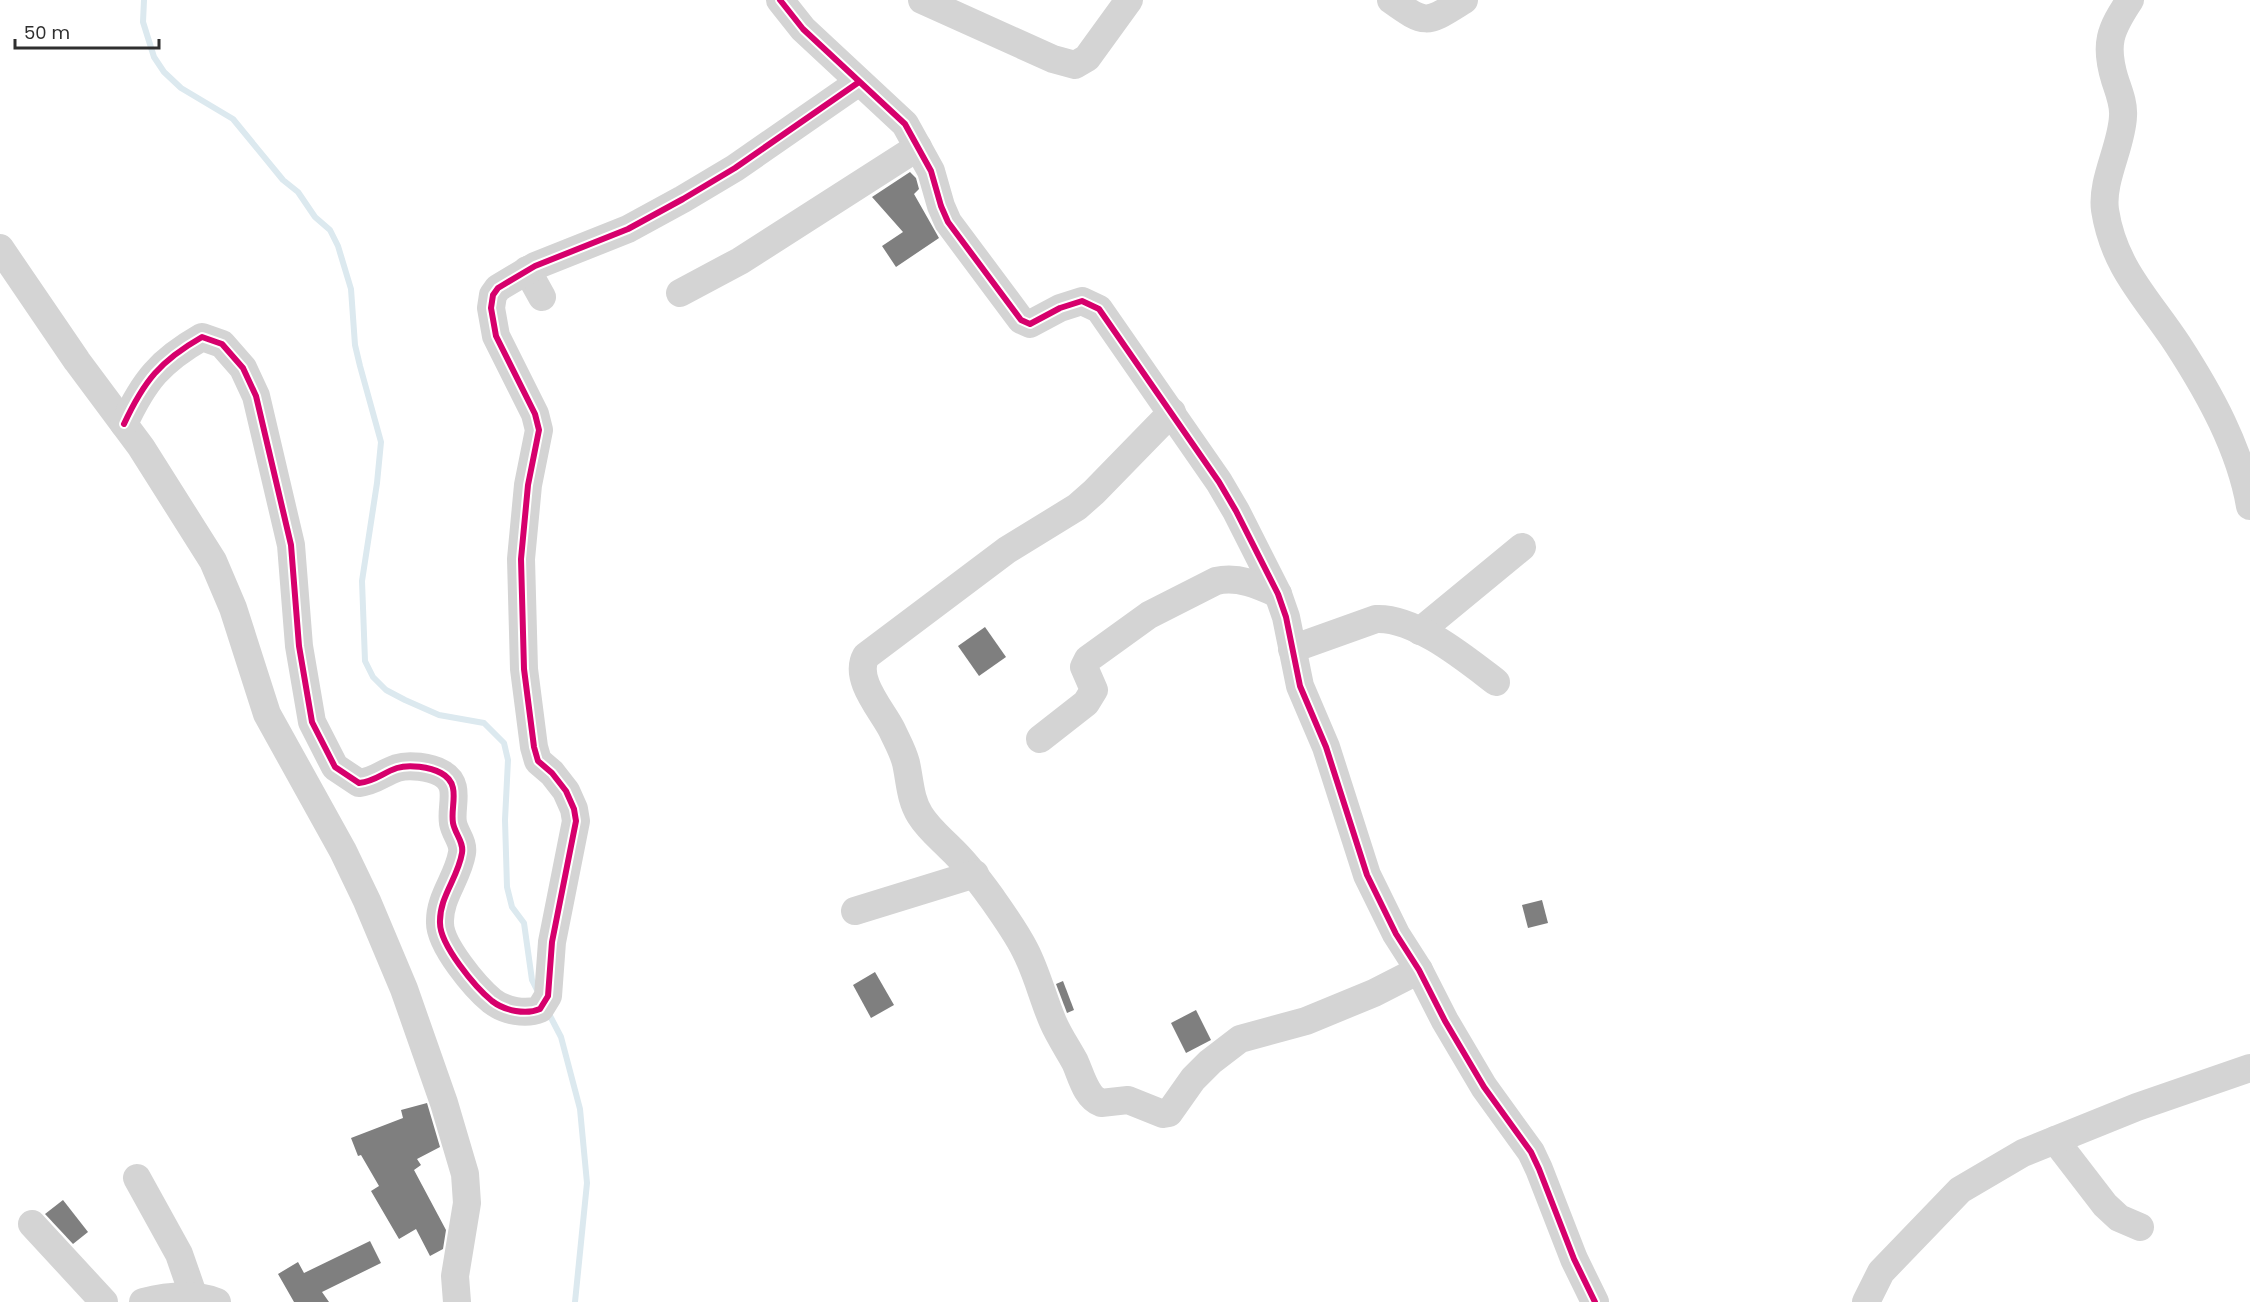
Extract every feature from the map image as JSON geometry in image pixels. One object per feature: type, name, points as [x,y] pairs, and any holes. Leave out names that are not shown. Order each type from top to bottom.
[{"type":"street","points":[[780,0],[803,29],[897,115],[931,171],[948,222],[1021,320],[1030,324],[1060,308],[1082,301],[1099,309],[1172,412],[1236,511],[1278,594],[1286,617],[1300,686],[1326,747],[1367,875],[1396,934],[1419,970],[1445,1021],[1484,1087],[1531,1152],[1574,1259],[1595,1302]]},
{"type":"street","points":[[922,0],[1053,59],[1075,64],[1087,58],[1129,0]]},
{"type":"street","points":[[1391,0],[1419,19],[1426,20],[1442,14],[1464,0]]},
{"type":"street","points":[[2130,0],[2114,24],[2110,35],[2110,57],[2123,115],[2105,206],[2109,233],[2121,263],[2177,344],[2211,399],[2231,444],[2250,506]]},
{"type":"street","points":[[124,424],[136,399],[155,371],[177,351],[202,337],[222,344],[243,368],[256,396],[291,545],[298,646],[312,722],[335,767],[359,783],[375,781],[397,768],[408,766],[441,772],[447,778],[454,789],[453,823],[462,851],[442,905],[441,934],[453,955],[492,1001],[513,1010],[536,1011],[543,1006],[548,996],[552,942],[576,821],[574,809],[566,791],[552,773],[538,761],[534,747],[524,669],[521,559],[528,485],[539,430],[535,414],[496,336],[491,308],[493,295],[497,289],[555,256],[628,229],[683,199],[735,168],[859,82]]},
{"type":"street","points":[[680,293],[780,237],[918,147]]},
{"type":"street","points":[[0,248],[77,361],[141,447],[213,561],[233,608],[267,714],[343,851],[404,989],[444,1103],[465,1174],[467,1203],[455,1276],[457,1302]]},
{"type":"street","points":[[528,270],[542,297]]},
{"type":"street","points":[[1172,412],[1077,507],[1007,550],[875,648],[863,662],[871,697],[900,747],[909,778],[911,798],[917,811],[941,842],[948,846],[975,874],[1026,951],[1053,1022],[1091,1095],[1101,1103],[1128,1100],[1163,1114],[1169,1113],[1193,1079],[1210,1062],[1240,1039],[1306,1021],[1374,993],[1419,970]]},
{"type":"street","points":[[1420,631],[1522,547]]},
{"type":"street","points":[[1040,739],[1092,696],[1094,690],[1084,667],[1088,659],[1149,615],[1215,580],[1243,580],[1278,594]]},
{"type":"street","points":[[1292,649],[1376,620],[1386,619],[1420,631],[1463,656],[1496,682]]},
{"type":"street","points":[[855,911],[975,874]]},
{"type":"street","points":[[1866,1302],[1874,1282],[1889,1263],[1960,1190],[2023,1153],[2137,1107],[2250,1068]]},
{"type":"street","points":[[2055,1140],[2105,1205],[2119,1218],[2140,1227]]},
{"type":"street","points":[[137,1178],[206,1300]]},
{"type":"street","points":[[32,1224],[104,1302]]},
{"type":"street","points":[[143,1302],[175,1296],[206,1300]]},
{"type":"building","points":[[910,172],[916,178],[919,189],[914,194],[939,238],[896,267],[882,246],[903,232],[872,197]]},
{"type":"building","points":[[985,627],[1006,657],[979,676],[958,646]]},
{"type":"building","points":[[1542,900],[1548,923],[1528,928],[1522,905]]},
{"type":"building","points":[[875,972],[894,1005],[871,1018],[853,985]]},
{"type":"building","points":[[1063,981],[1074,1010],[1067,1013],[1056,984]]},
{"type":"building","points":[[1196,1010],[1211,1040],[1186,1053],[1171,1023]]},
{"type":"building","points":[[427,1103],[440,1147],[417,1159],[421,1165],[414,1170],[446,1230],[443,1249],[430,1256],[416,1229],[399,1239],[371,1191],[379,1186],[361,1155],[358,1156],[351,1138],[403,1118],[401,1110]]},
{"type":"building","points":[[63,1200],[88,1232],[73,1244],[45,1214]]},
{"type":"building","points":[[370,1241],[381,1263],[322,1292],[329,1302],[294,1302],[278,1274],[298,1262],[304,1273]]},
{"type":"waterway","points":[[144,0],[143,22],[154,57],[164,72],[181,88],[233,119],[283,180],[298,192],[315,217],[330,230],[338,246],[351,289],[355,345],[381,442],[362,581],[365,661],[373,677],[386,690],[439,715],[484,723],[504,743],[508,760],[505,820],[507,887],[512,907],[524,923],[532,980],[537,990]]},
{"type":"waterway","points":[[548,1012],[561,1037],[580,1109],[587,1183],[575,1302]]},
{"type":"cycle path","points":[[780,0],[803,29],[905,124],[931,171],[948,222],[1021,320],[1030,324],[1060,308],[1082,301],[1099,309],[1219,482],[1278,594],[1286,617],[1300,686],[1326,747],[1367,875],[1396,934],[1419,970],[1445,1021],[1484,1087],[1531,1152],[1574,1259],[1595,1302]]},
{"type":"cycle path","points":[[124,424],[146,384],[155,373],[175,355],[202,337],[222,344],[243,368],[256,396],[291,545],[299,646],[312,722],[335,767],[359,783],[407,766],[431,769],[441,773],[451,783],[454,796],[453,823],[461,842],[462,853],[442,905],[440,914],[442,932],[452,954],[492,1001],[516,1011],[528,1012],[540,1009],[548,996],[552,942],[576,821],[574,809],[566,791],[552,773],[538,761],[534,747],[524,669],[521,559],[528,485],[539,430],[535,414],[496,336],[491,308],[493,295],[498,288],[535,266],[628,229],[683,199],[735,168],[859,82]]}]
